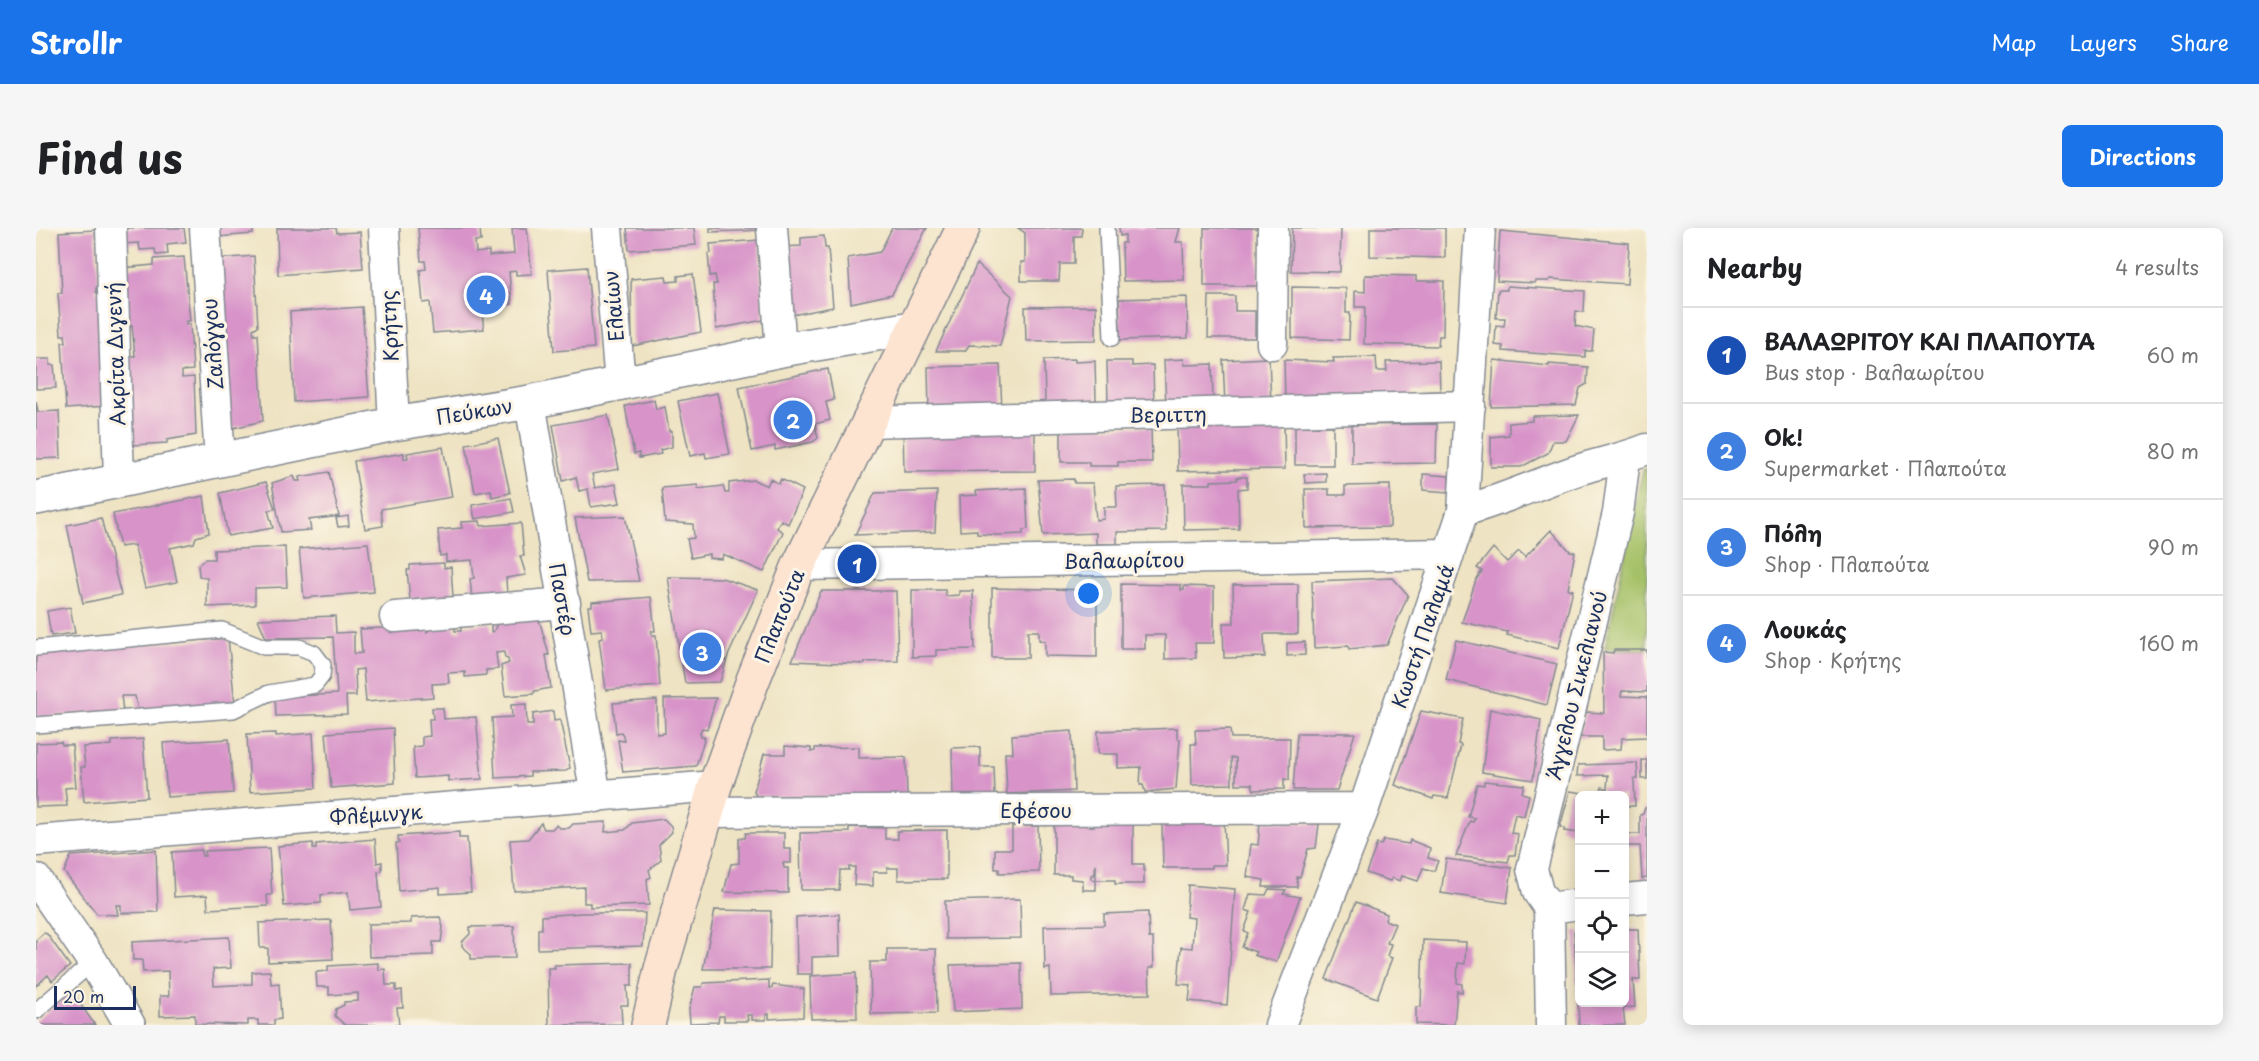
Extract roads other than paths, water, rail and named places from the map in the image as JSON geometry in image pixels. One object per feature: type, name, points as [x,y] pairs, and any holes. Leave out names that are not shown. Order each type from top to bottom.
[{"type":"main road","name":"Πλαπούτα","points":[[648,1025],[661,969],[711,799],[753,680],[800,565],[912,328],[963,228]]},
{"type":"street","name":"Ακρίτα Διγενή","points":[[111,228],[119,479]]},
{"type":"street","name":"Ζαλόγγου","points":[[205,228],[220,460]]},
{"type":"street","name":"Κρήτης","points":[[384,228],[394,424]]},
{"type":"street","name":"Ελαίων","points":[[607,228],[620,384]]},
{"type":"street","points":[[771,228],[781,350]]},
{"type":"street","points":[[1272,344],[1273,228]]},
{"type":"street","name":"Κωστή Παλαμά","points":[[1280,1025],[1364,808],[1463,511],[1480,228]]},
{"type":"street","name":"Πεύκων","points":[[36,498],[119,479],[394,424],[530,402],[781,350],[912,328]]},
{"type":"street","name":"Παστέρ","points":[[530,402],[596,796]]},
{"type":"street","name":"Βεριττη","points":[[867,422],[1470,406]]},
{"type":"street","points":[[1463,511],[1503,500],[1581,469],[1636,453]]},
{"type":"street","name":"Άγγελου Σικελιανού","points":[[1550,908],[1538,892],[1532,869],[1618,513],[1636,453]]},
{"type":"street","name":"Βαλαωρίτου","points":[[800,565],[1449,554]]},
{"type":"street","points":[[395,617],[564,603]]},
{"type":"street","name":"Φλέμινγκ","points":[[36,841],[596,796],[711,799]]},
{"type":"street","name":"Εφέσου","points":[[711,799],[1364,808]]},
{"type":"street","points":[[36,879],[93,962],[130,1025]]},
{"type":"street","points":[[1629,899],[1647,897]]},
{"type":"street","points":[[1551,1025],[1550,908],[1575,905]]},
{"type":"lane","points":[[1107,228],[1112,338]]},
{"type":"lane","points":[[36,648],[222,630],[264,647],[299,647],[314,653],[323,665],[322,676],[315,685],[269,693],[233,710],[36,725]]},
{"type":"lane","points":[[36,1011],[93,962]]},
{"type":"place","name":"Λουκάς","points":[[486,295]]},
{"type":"place","name":"Ok!","points":[[793,420]]},
{"type":"place","name":"ΒΑΛΑΩΡΙΤΟΥ ΚΑΙ ΠΛΑΠΟΥΤΑ","points":[[857,564]]},
{"type":"place","name":"Πόλη","points":[[702,652]]}]
